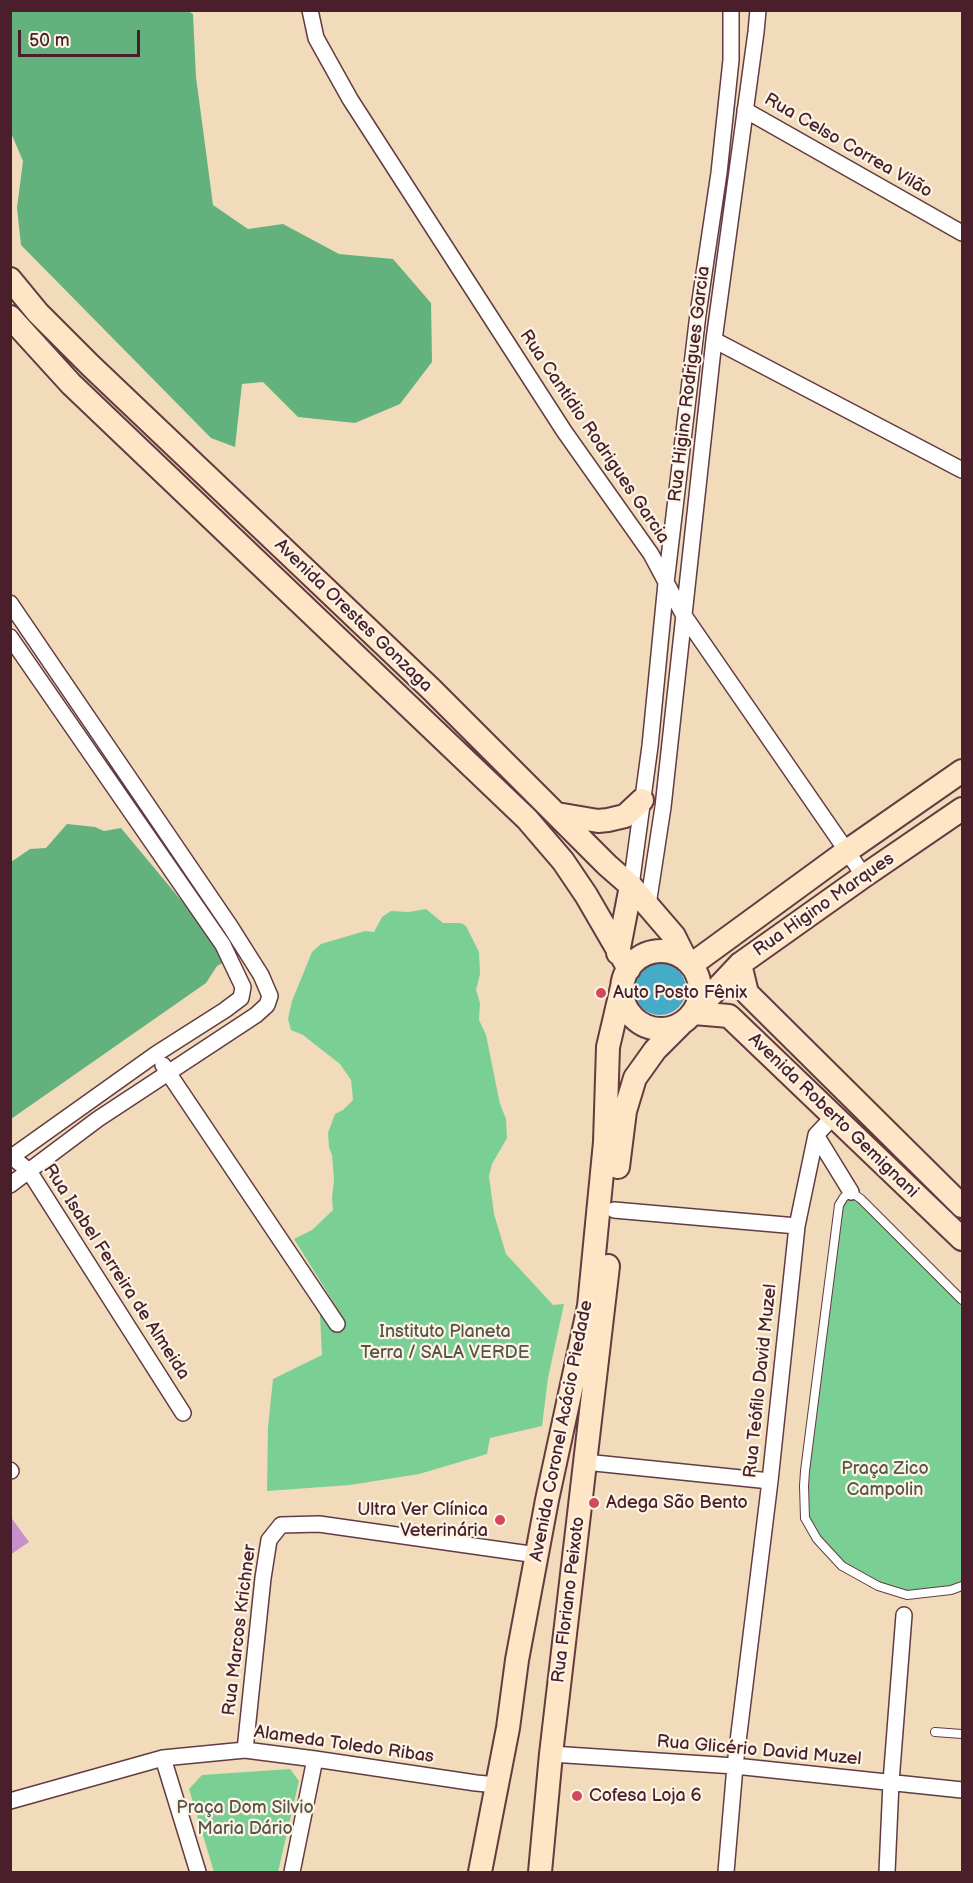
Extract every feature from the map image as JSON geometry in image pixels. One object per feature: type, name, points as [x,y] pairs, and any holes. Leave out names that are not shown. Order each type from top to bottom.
[{"type":"main road","name":"Avenida Orestes Gonzaga","points":[[10,279],[38,313],[91,366],[432,690],[607,865],[631,886],[674,936],[689,962]]},
{"type":"main road","name":"Avenida Orestes Gonzaga","points":[[10,316],[71,384],[527,819],[563,861],[586,896],[623,970]]},
{"type":"main road","name":"Rua Higino Marques","points":[[689,962],[963,771]]},
{"type":"main road","points":[[557,814],[598,821],[608,820],[625,816],[642,800]]},
{"type":"main road","name":"Rua Higino Marques","points":[[688,1018],[740,964],[963,809]]},
{"type":"main road","name":"Avenida Coronel Acácio Piedade","points":[[483,1871],[517,1660],[563,1421],[588,1306],[605,1142],[608,1047],[623,970],[631,886]]},
{"type":"main road","points":[[660,951],[678,955],[689,962],[697,973],[701,993],[699,1003],[688,1018],[669,1029],[657,1030],[640,1024],[627,1011],[623,1000],[623,970],[642,956],[660,951]]},
{"type":"main road","name":"Avenida Roberto Gemignani","points":[[740,964],[747,993],[963,1206]]},
{"type":"main road","name":"Avenida Roberto Gemignani","points":[[688,1018],[729,1016],[963,1239]]},
{"type":"main road","name":"Rua Floriano Peixoto","points":[[539,1872],[585,1462],[595,1393],[621,1136],[635,1078],[644,1064],[688,1018]]},
{"type":"street","name":"Rua Cantídio Rodrigues Garcia","points":[[310,10],[316,38],[350,99],[564,431],[651,554],[683,614],[864,876]]},
{"type":"street","name":"Rua Higino Rodrigues Garcia","points":[[631,886],[651,735],[666,583],[698,314],[719,173],[731,60],[731,10]]},
{"type":"street","name":"Rua Higino Rodrigues Garcia","points":[[648,905],[663,807],[714,340],[758,10]]},
{"type":"street","name":"Rua Celso Correa Vilão","points":[[745,110],[963,233]]},
{"type":"street","points":[[714,340],[963,470]]},
{"type":"street","points":[[10,603],[230,926],[256,967],[270,996],[267,1005],[256,1015],[98,1119],[10,1185]]},
{"type":"street","points":[[10,637],[216,935],[243,987],[241,998],[225,1010],[156,1054],[11,1157]]},
{"type":"street","points":[[156,1054],[337,1324]]},
{"type":"street","points":[[833,1117],[816,1135],[851,1192]]},
{"type":"street","name":"Rua Teófilo David Muzel","points":[[726,1872],[735,1766],[770,1481],[797,1227],[816,1135]]},
{"type":"street","name":"Rua Isabel Ferreira de Almeida","points":[[11,1157],[30,1171],[183,1413]]},
{"type":"street","points":[[614,1210],[797,1227]]},
{"type":"street","points":[[585,1462],[770,1481]]},
{"type":"street","name":"Rua Marcos Krichner","points":[[245,1750],[263,1578],[269,1540],[280,1525],[319,1524],[537,1555]]},
{"type":"street","points":[[887,1872],[891,1782],[904,1615]]},
{"type":"street","name":"Alameda Toledo Ribas","points":[[10,1801],[163,1758],[245,1750],[497,1785]]},
{"type":"street","name":"Rua Glicério David Muzel","points":[[551,1754],[735,1766],[963,1790]]},
{"type":"street","points":[[163,1758],[198,1872]]},
{"type":"street","points":[[292,1872],[315,1759]]},
{"type":"lane","points":[[963,1300],[861,1199],[851,1192],[844,1197],[839,1205],[805,1471],[805,1518],[817,1539],[842,1566],[878,1586],[907,1595],[951,1590],[963,1586]]},
{"type":"lane","points":[[935,1732],[963,1734]]},
{"type":"green space","points":[[186,10],[193,14],[196,77],[213,205],[248,229],[283,224],[339,254],[393,259],[431,303],[432,362],[400,404],[355,423],[298,417],[263,382],[242,384],[235,447],[211,438],[21,245],[17,208],[23,161],[11,133],[11,11]]},
{"type":"green space","points":[[67,824],[95,827],[104,831],[121,828],[230,959],[217,966],[206,983],[11,1119],[11,862],[30,849],[46,848]]},
{"type":"green space","name":"Instituto Planeta Terra / SALA VERDE","points":[[426,909],[443,923],[461,923],[466,926],[479,952],[480,974],[476,990],[480,1003],[479,1020],[486,1035],[500,1104],[506,1119],[507,1138],[492,1164],[489,1176],[494,1214],[506,1254],[553,1305],[564,1304],[548,1378],[542,1426],[490,1438],[487,1454],[419,1474],[350,1485],[267,1491],[268,1427],[273,1379],[322,1355],[320,1315],[342,1316],[294,1239],[312,1230],[333,1210],[334,1180],[328,1133],[335,1114],[353,1100],[351,1080],[340,1064],[303,1035],[291,1030],[288,1019],[292,1001],[312,952],[321,944],[365,931],[374,932],[382,917],[391,911],[409,912]]},
{"type":"green space","name":"Praça Zico Campolin","points":[[851,1193],[962,1300],[962,1584],[916,1593],[879,1585],[842,1565],[818,1539],[806,1518],[805,1486],[840,1205]]},
{"type":"green space","name":"Praça Dom Silvio Maria Dário","points":[[290,1769],[299,1781],[278,1872],[214,1872],[189,1789],[202,1775]]},
{"type":"water","points":[[660,963],[670,965],[678,971],[684,979],[686,989],[684,999],[678,1007],[670,1013],[660,1015],[650,1013],[642,1007],[636,999],[634,989],[636,979],[642,971],[650,965]]},
{"type":"building","points":[[10,1516],[29,1542],[10,1555]]},
{"type":"place","name":"Auto Posto Fênix","points":[[601,993]]},
{"type":"place","name":"Adega São Bento","points":[[594,1503]]},
{"type":"place","name":"Ultra Ver Clínica Veterinária","points":[[500,1520]]},
{"type":"place","name":"Cofesa Loja 6","points":[[577,1796]]}]
